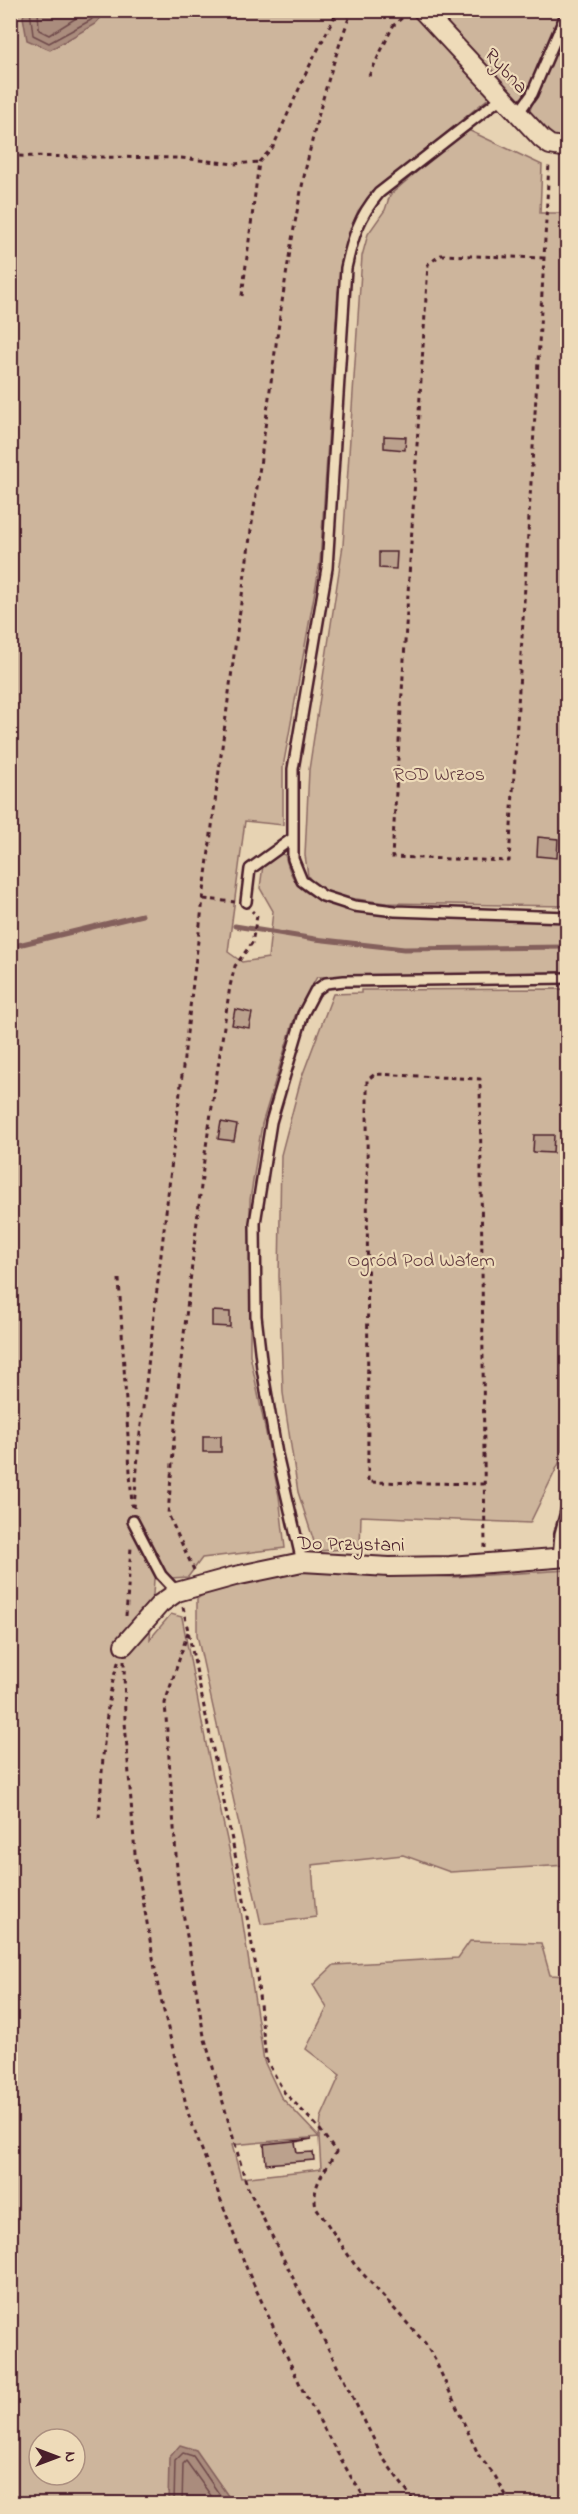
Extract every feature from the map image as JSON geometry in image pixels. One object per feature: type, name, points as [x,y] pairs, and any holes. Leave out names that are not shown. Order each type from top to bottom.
[{"type":"street","name":"Rybna","points":[[422,10],[517,115],[559,147]]},
{"type":"street","name":"Do Przystani","points":[[124,1645],[160,1604],[177,1592],[302,1562],[389,1567],[563,1558]]},
{"type":"lane","points":[[517,115],[532,94],[567,13]]},
{"type":"lane","points":[[501,98],[480,112],[379,193],[365,210],[355,229],[345,268],[327,568],[292,769],[293,860],[302,881],[323,896],[354,906],[395,911],[567,917]]},
{"type":"lane","points":[[246,902],[250,869],[293,838]]},
{"type":"lane","points":[[302,1562],[277,1454],[262,1368],[256,1316],[255,1223],[272,1122],[303,1014],[315,990],[326,983],[567,978]]},
{"type":"lane","points":[[563,1558],[560,1534],[567,1504]]},
{"type":"lane","points":[[133,1521],[161,1575],[177,1592]]},
{"type":"path","points":[[242,296],[260,162],[273,147],[307,70],[338,10]]},
{"type":"path","points":[[352,10],[309,151],[296,216],[244,583],[138,1442],[124,1645],[125,1722],[135,1854],[158,1986],[188,2113],[248,2272],[303,2391],[351,2477],[369,2504]]},
{"type":"path","points":[[369,76],[393,26],[410,10]]},
{"type":"path","points":[[544,258],[441,255],[428,264],[392,857],[509,861],[544,258],[559,147]]},
{"type":"path","points":[[10,156],[181,158],[234,164],[260,162]]},
{"type":"path","points":[[204,899],[235,902]]},
{"type":"path","points":[[202,1585],[168,1514],[179,1378],[208,1136],[235,966],[252,943],[256,916]]},
{"type":"path","points":[[484,1484],[368,1482],[367,1080],[375,1074],[480,1079],[485,1563]]},
{"type":"path","points":[[119,1279],[133,1521]]},
{"type":"path","points":[[177,1592],[189,1630],[241,1883],[256,1967],[266,2059],[284,2092],[318,2127],[336,2152],[316,2184],[313,2196],[316,2207],[356,2265],[425,2343],[479,2456],[495,2476],[511,2504]]},
{"type":"path","points":[[189,1630],[165,1703],[178,1883],[204,2036],[247,2186],[383,2458],[416,2504]]},
{"type":"path","points":[[99,1818],[114,1673],[124,1645]]},
{"type":"green space","points":[[10,11],[414,11],[491,96],[373,193],[358,211],[349,233],[338,292],[320,563],[283,767],[283,825],[245,821],[228,952],[242,962],[268,958],[273,911],[260,888],[263,865],[279,853],[285,855],[292,876],[301,888],[321,900],[350,908],[425,917],[562,919],[567,923],[567,970],[563,972],[317,977],[295,1016],[262,1124],[250,1200],[250,1355],[279,1496],[285,1548],[202,1558],[188,1577],[154,1579],[150,1639],[171,1614],[182,1617],[207,1749],[237,1885],[264,2061],[281,2097],[319,2137],[321,2118],[340,2075],[306,2049],[327,2008],[313,1985],[334,1965],[458,1958],[470,1941],[541,1943],[550,1975],[567,1976],[567,2503],[11,2503]],"holes":[[[319,2137],[321,2169],[241,2178],[232,2145]]]},
{"type":"green space","points":[[427,11],[562,11],[553,34],[565,28],[568,50],[567,142],[545,132],[528,115],[550,59],[531,90],[514,101]]},
{"type":"green space","name":"ROD Wrzos","points":[[466,129],[542,165],[540,213],[567,213],[567,906],[386,903],[334,896],[315,886],[308,876],[305,855],[309,770],[343,545],[362,256],[368,234],[385,210],[390,195]]},
{"type":"green space","name":"Ogród Pod Wałem","points":[[564,989],[561,1459],[530,1523],[361,1516],[360,1548],[317,1551],[298,1492],[283,1393],[279,1276],[281,1155],[301,1079],[333,994],[361,993],[361,990]]},
{"type":"green space","points":[[567,1570],[567,1865],[450,1872],[403,1855],[312,1865],[316,1917],[261,1924],[197,1635],[197,1599],[208,1591],[296,1571],[455,1577]]},
{"type":"water","points":[[25,10],[107,11],[95,24],[50,50],[27,40],[23,17]]},
{"type":"water","points":[[180,2445],[196,2450],[233,2503],[168,2503],[169,2458]]},
{"type":"building","points":[[565,199],[568,199],[568,213],[565,213]]},
{"type":"building","points":[[384,436],[406,437],[405,450],[384,448]]},
{"type":"building","points":[[379,552],[397,552],[396,569],[379,568]]},
{"type":"building","points":[[538,837],[558,839],[557,858],[537,856]]},
{"type":"building","points":[[235,1009],[252,1013],[249,1028],[232,1025]]},
{"type":"building","points":[[221,1122],[237,1125],[234,1141],[218,1139]]},
{"type":"building","points":[[534,1135],[554,1135],[553,1153],[533,1152]]},
{"type":"building","points":[[212,1311],[230,1312],[230,1327],[212,1326]]},
{"type":"building","points":[[203,1436],[221,1436],[221,1452],[203,1452]]},
{"type":"building","points":[[312,2139],[295,2142],[297,2153],[313,2152],[314,2160],[266,2164],[264,2144]]},
{"type":"waterway","points":[[10,947],[142,915]]},
{"type":"waterway","points":[[235,926],[315,939],[404,949],[566,947]]}]
